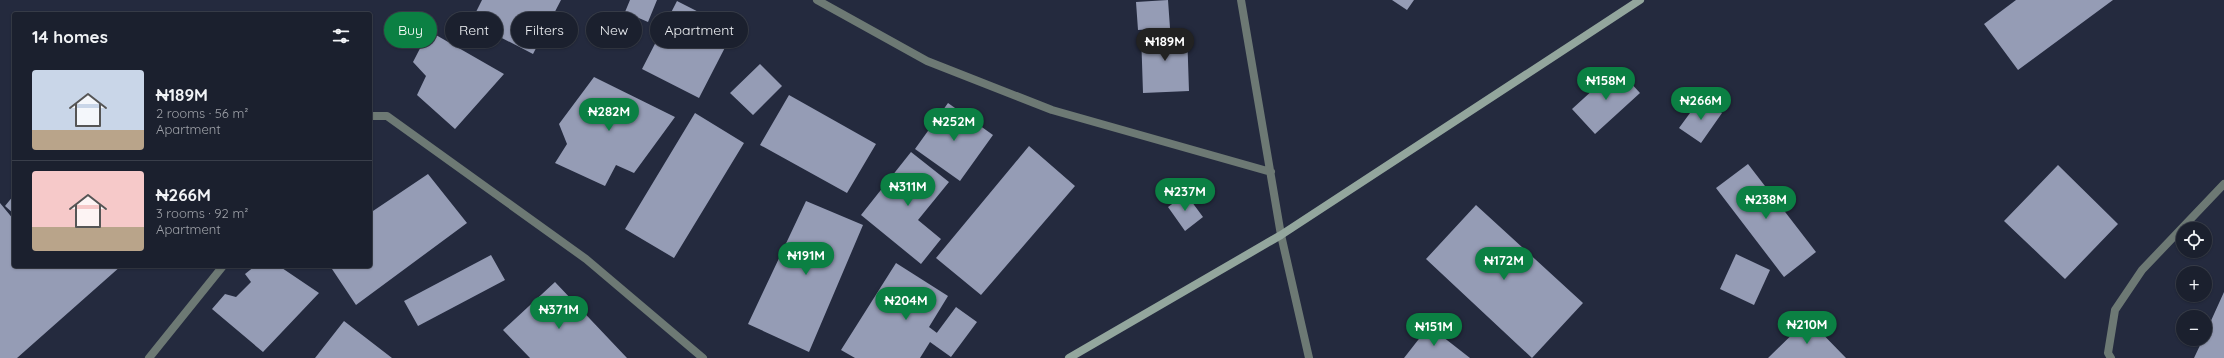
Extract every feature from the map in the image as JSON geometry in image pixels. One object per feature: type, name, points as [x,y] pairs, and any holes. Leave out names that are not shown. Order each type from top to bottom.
[{"type":"street","points":[[817,0],[927,61],[1052,110],[1271,172]]},
{"type":"street","points":[[1241,0],[1282,235],[1309,358]]},
{"type":"street","points":[[1069,358],[1282,235],[1640,0]]},
{"type":"street","points":[[372,116],[387,116],[586,259],[703,358]]},
{"type":"street","points":[[2111,358],[2108,353],[2115,310],[2142,270],[2224,184]]},
{"type":"street","points":[[149,358],[221,268]]},
{"type":"building","points":[[482,0],[561,0],[555,12],[511,12],[511,43],[503,39],[503,12],[476,12]]},
{"type":"building","points":[[630,0],[657,0],[652,12],[650,12],[648,22],[642,19],[642,12],[625,12]]},
{"type":"building","points":[[1168,0],[1170,28],[1138,30],[1136,2]]},
{"type":"building","points":[[1392,0],[1414,0],[1407,10]]},
{"type":"building","points":[[2016,0],[2113,0],[2018,70],[1984,24]]},
{"type":"building","points":[[677,1],[699,12],[671,12]]},
{"type":"building","points":[[1187,31],[1189,91],[1143,93],[1141,32]]},
{"type":"building","points":[[437,36],[445,40],[445,48],[459,48],[504,74],[455,129],[417,95],[426,76],[413,62],[420,48],[437,48]]},
{"type":"building","points":[[521,48],[536,48],[533,54]]},
{"type":"building","points":[[653,48],[725,48],[699,98],[642,69]]},
{"type":"building","points":[[760,64],[782,86],[753,115],[730,93]]},
{"type":"building","points":[[1617,68],[1640,93],[1595,134],[1572,109]]},
{"type":"building","points":[[594,77],[675,117],[634,173],[616,165],[605,186],[555,163],[567,144],[559,124]]},
{"type":"building","points":[[789,95],[876,144],[847,193],[760,145]]},
{"type":"building","points":[[1701,98],[1722,113],[1701,143],[1679,128]]},
{"type":"building","points":[[948,103],[993,135],[960,181],[915,149]]},
{"type":"building","points":[[695,113],[744,143],[674,258],[625,229]]},
{"type":"building","points":[[1029,146],[1075,186],[981,295],[936,258]]},
{"type":"building","points":[[911,152],[949,182],[918,220],[941,239],[921,264],[861,215]]},
{"type":"building","points":[[1748,164],[1816,252],[1784,277],[1716,188]]},
{"type":"building","points":[[2058,165],[2118,224],[2065,279],[2004,221]]},
{"type":"building","points":[[428,174],[467,223],[356,305],[331,268],[372,268],[372,212]]},
{"type":"building","points":[[1186,194],[1203,217],[1185,231],[1168,207]]},
{"type":"building","points":[[12,197],[12,212],[5,206]]},
{"type":"building","points":[[806,201],[863,225],[809,352],[748,324]]},
{"type":"building","points":[[0,203],[12,218],[12,268],[119,268],[17,358],[0,358]]},
{"type":"building","points":[[1476,205],[1583,303],[1532,358],[1426,259]]},
{"type":"building","points":[[1736,254],[1770,270],[1754,305],[1720,289]]},
{"type":"building","points":[[491,255],[505,280],[418,326],[404,301]]},
{"type":"building","points":[[896,263],[948,296],[929,327],[937,333],[956,307],[977,322],[951,357],[930,342],[920,358],[855,358],[841,350]]},
{"type":"building","points":[[252,268],[282,268],[319,293],[263,352],[212,309],[225,294],[236,297],[251,282],[245,274]]},
{"type":"building","points":[[555,282],[627,358],[530,358],[503,330]]},
{"type":"building","points":[[2224,292],[2224,358],[2194,358],[2200,346],[2212,346],[2212,319]]},
{"type":"building","points":[[1808,319],[1846,358],[1768,358]]},
{"type":"building","points":[[344,321],[392,358],[315,358]]},
{"type":"building","points":[[1429,326],[1470,358],[1404,358]]}]
